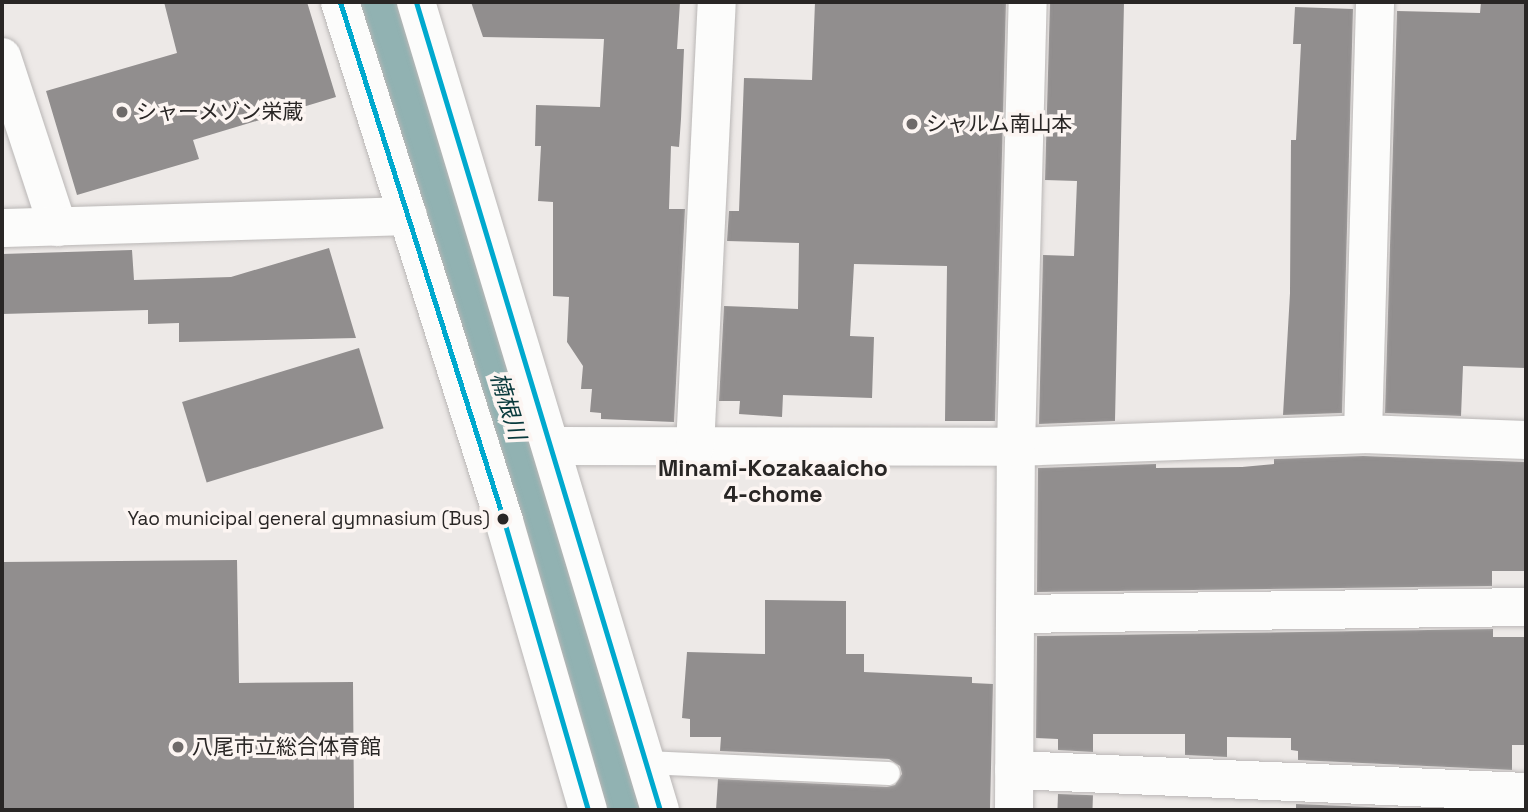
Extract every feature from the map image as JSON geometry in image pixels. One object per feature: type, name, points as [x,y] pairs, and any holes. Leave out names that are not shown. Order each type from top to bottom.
[{"type":"street","points":[[340,2],[408,216],[588,810]]},
{"type":"street","points":[[416,2],[660,810]]},
{"type":"street","points":[[695,447],[717,2]]},
{"type":"street","points":[[1014,810],[1016,447],[1028,2]]},
{"type":"street","points":[[1363,434],[1375,2]]},
{"type":"street","points":[[2,57],[58,227]]},
{"type":"street","points":[[2,228],[408,216]]},
{"type":"street","points":[[551,446],[1016,447],[1363,434],[1526,440]]},
{"type":"street","points":[[1015,614],[1526,607]]},
{"type":"street","points":[[1014,770],[1526,792]]},
{"type":"lane","points":[[646,762],[888,773]]},
{"type":"building","points":[[164,2],[307,2],[336,97],[193,140],[199,159],[77,195],[46,91],[177,53]]},
{"type":"building","points":[[471,2],[680,2],[677,49],[684,49],[681,119],[679,147],[671,146],[669,209],[685,209],[674,422],[601,419],[601,413],[590,412],[592,389],[581,389],[583,366],[567,342],[569,297],[553,296],[553,202],[538,201],[541,146],[535,146],[536,105],[600,107],[604,39],[483,37]]},
{"type":"building","points":[[815,2],[1006,2],[995,421],[945,421],[947,266],[854,264],[850,336],[874,337],[872,398],[783,395],[782,417],[739,414],[740,401],[719,401],[724,306],[798,309],[799,243],[727,241],[729,211],[739,211],[744,78],[812,80]]},
{"type":"building","points":[[1050,2],[1124,2],[1115,421],[1039,424],[1043,255],[1074,256],[1077,181],[1045,180]]},
{"type":"building","points":[[1481,2],[1526,2],[1526,368],[1463,366],[1461,416],[1385,413],[1397,11],[1480,13]]},
{"type":"building","points":[[1295,7],[1353,9],[1342,413],[1283,415],[1290,293],[1291,140],[1296,140],[1301,44],[1293,44]]},
{"type":"building","points":[[329,248],[356,338],[179,342],[179,323],[148,324],[148,310],[2,314],[2,254],[132,250],[134,280],[231,277]]},
{"type":"building","points":[[359,348],[384,428],[207,482],[182,402]]},
{"type":"building","points":[[1363,456],[1526,462],[1524,571],[1492,571],[1492,586],[1037,592],[1038,468],[1156,464],[1156,468],[1242,467],[1274,464],[1274,459]]},
{"type":"building","name":"八尾市立総合体育館","points":[[237,560],[239,683],[353,682],[354,810],[2,810],[2,562]]},
{"type":"building","points":[[765,600],[846,601],[846,654],[864,654],[864,672],[972,677],[972,683],[993,684],[990,810],[716,810],[718,779],[887,787],[895,785],[902,774],[900,766],[889,759],[720,751],[721,737],[690,737],[690,719],[682,718],[687,652],[765,654]]},
{"type":"building","points":[[1493,629],[1493,637],[1526,637],[1526,745],[1512,745],[1512,770],[1298,760],[1298,751],[1291,750],[1291,738],[1227,737],[1227,757],[1185,755],[1185,734],[1093,734],[1093,752],[1058,750],[1058,739],[1036,738],[1037,636]]},
{"type":"building","points":[[1058,794],[1093,795],[1092,810],[1057,810]]},
{"type":"building","points":[[1296,804],[1441,810],[1296,810]]},
{"type":"waterway","name":"楠根川","points":[[383,2],[633,810]]},
{"type":"transit line","points":[[340,2],[504,521],[588,810]]},
{"type":"transit line","points":[[416,2],[660,810]]},
{"type":"place","name":"シャーメゾン栄蔵","points":[[122,112]]},
{"type":"place","name":"シャルム南山本","points":[[912,124]]},
{"type":"place","name":"Yao municipal general gymnasium (Bus)","points":[[503,519]]},
{"type":"place","name":"八尾市立総合体育館","points":[[178,747]]},
{"type":"district","name":"Minami-Kozakaaicho 4-chome","points":[[773,481]]}]
